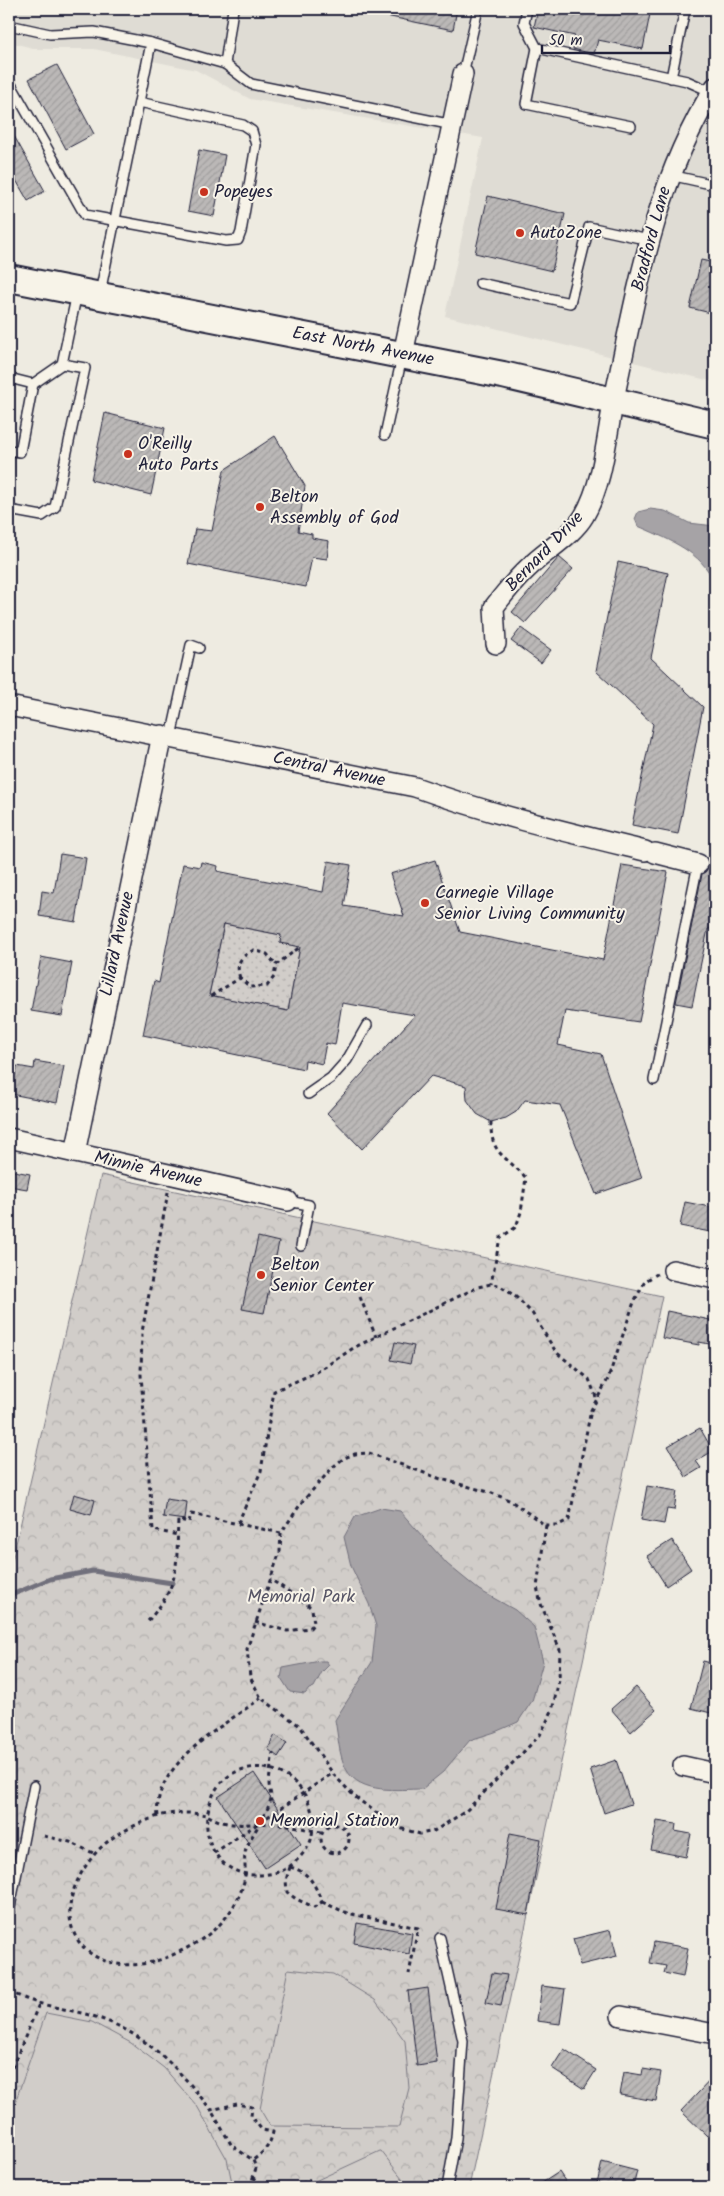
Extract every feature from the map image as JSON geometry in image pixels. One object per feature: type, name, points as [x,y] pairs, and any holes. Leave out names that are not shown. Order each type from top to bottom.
[{"type":"main road","name":"East North Avenue","points":[[9,278],[88,295],[403,354],[715,425]]},
{"type":"street","points":[[403,354],[454,125],[463,74]]},
{"type":"street","name":"Bradford Lane","points":[[614,401],[649,240],[670,175],[698,113],[714,89]]},
{"type":"street","name":"Bernard Drive","points":[[496,644],[494,607],[514,581],[562,539],[583,517],[599,480],[614,401]]},
{"type":"street","name":"Central Avenue","points":[[9,706],[415,787],[465,805],[526,822],[698,864]]},
{"type":"street","name":"Lillard Avenue","points":[[75,1153],[166,736]]},
{"type":"street","name":"Minnie Avenue","points":[[9,1138],[288,1201]]},
{"type":"street","points":[[673,1270],[715,1279]]},
{"type":"street","points":[[683,1766],[715,1773]]},
{"type":"street","points":[[621,2016],[715,2034]]},
{"type":"lane","points":[[225,64],[233,9]]},
{"type":"lane","points":[[463,74],[478,9]]},
{"type":"lane","points":[[527,9],[524,23],[537,48],[526,104],[631,126]]},
{"type":"lane","points":[[671,78],[685,9]]},
{"type":"lane","points":[[9,25],[50,34],[94,32],[151,43],[225,64],[251,84],[454,125]]},
{"type":"lane","points":[[9,450],[20,452],[34,384],[62,364],[115,220],[151,43]]},
{"type":"lane","points":[[537,48],[687,81],[714,89]]},
{"type":"lane","points":[[9,81],[85,215],[226,241],[238,240],[256,145],[252,131],[243,125],[139,102]]},
{"type":"lane","points":[[670,175],[715,185]]},
{"type":"lane","points":[[480,283],[570,303],[589,227],[649,240]]},
{"type":"lane","points":[[385,435],[403,354]]},
{"type":"lane","points":[[9,510],[42,516],[55,507],[84,368],[62,364]]},
{"type":"lane","points":[[9,378],[34,384]]},
{"type":"lane","points":[[166,736],[191,645],[199,648]]},
{"type":"lane","points":[[654,1080],[698,864]]},
{"type":"lane","points":[[308,1094],[331,1078],[347,1060],[367,1026]]},
{"type":"lane","points":[[288,1201],[309,1206],[300,1246]]},
{"type":"lane","points":[[9,1912],[34,1786]]},
{"type":"lane","points":[[9,1854],[19,1856]]},
{"type":"lane","points":[[440,1938],[463,2042],[456,2138],[447,2187]]},
{"type":"path","points":[[276,966],[267,954],[254,950],[242,956],[239,962],[240,978],[250,987],[267,986],[274,977],[276,966],[300,947]]},
{"type":"path","points":[[211,996],[240,978]]},
{"type":"path","points":[[491,1122],[490,1137],[496,1148],[526,1178],[521,1212],[516,1227],[500,1238],[491,1284]]},
{"type":"path","points":[[172,1175],[142,1332],[140,1375],[153,1530],[178,1535]]},
{"type":"path","points":[[546,1525],[537,1587],[541,1604],[560,1650],[559,1673],[552,1711],[540,1735],[466,1811],[434,1831],[420,1834],[396,1827],[355,1797],[333,1773],[300,1726],[261,1698],[250,1677],[247,1649],[280,1551],[281,1533],[302,1502],[333,1466],[354,1454],[369,1453],[441,1479],[492,1493],[511,1501],[546,1525],[558,1525],[569,1520],[591,1410],[608,1379],[634,1302],[645,1281],[656,1274],[673,1270]]},
{"type":"path","points":[[238,1523],[261,1471],[274,1391],[317,1372],[355,1346],[478,1287],[491,1284],[499,1285],[516,1297],[532,1313],[556,1352],[589,1379],[596,1398]]},
{"type":"path","points":[[360,1297],[376,1337]]},
{"type":"path","points":[[148,1621],[164,1599],[174,1579],[178,1558],[178,1520],[189,1522],[191,1514],[281,1533]]},
{"type":"path","points":[[255,1622],[287,1631],[310,1628],[314,1622],[312,1609],[307,1604],[270,1579]]},
{"type":"path","points":[[158,1816],[159,1795],[166,1779],[177,1765],[202,1741],[261,1698]]},
{"type":"path","points":[[273,1753],[270,1770],[271,1798],[259,1824],[246,1849],[245,1874],[241,1892],[232,1909],[218,1926],[196,1944],[163,1960],[138,1966],[118,1965],[102,1961],[91,1954],[78,1940],[70,1921],[71,1900],[80,1875],[95,1854],[113,1838],[132,1826],[175,1812],[193,1812],[206,1815],[220,1823],[243,1826],[259,1824],[279,1824],[322,1832]]},
{"type":"path","points":[[256,1768],[270,1770],[287,1775],[306,1793],[312,1806],[312,1837],[304,1854],[290,1867],[276,1874],[245,1874],[233,1871],[214,1853],[207,1838],[206,1815],[212,1797],[221,1783],[236,1772],[256,1768]]},
{"type":"path","points":[[214,1853],[306,1793],[333,1773]]},
{"type":"path","points":[[330,1825],[339,1825],[347,1831],[348,1844],[342,1851],[333,1853],[328,1851],[322,1844],[322,1832],[330,1825]]},
{"type":"path","points":[[44,1836],[70,1842],[95,1854]]},
{"type":"path","points":[[290,1867],[286,1880],[287,1892],[296,1900],[314,1906],[322,1902]]},
{"type":"path","points":[[290,1867],[297,1869],[312,1879],[322,1902],[347,1913],[418,1928],[409,1974]]},
{"type":"path","points":[[9,1991],[25,2000],[88,2014],[142,2038],[185,2076],[211,2110],[232,2146],[253,2160],[256,2168],[250,2187]]},
{"type":"path","points":[[9,2075],[39,2004]]},
{"type":"path","points":[[211,2110],[237,2104],[252,2107],[251,2116],[262,2130],[273,2132],[271,2142],[266,2151],[253,2160]]},
{"type":"path","points":[[253,2177],[266,2187]]},
{"type":"path","points":[[294,2187],[310,2180]]},
{"type":"shaded area","points":[[9,9],[715,9],[715,382],[445,316],[483,138],[250,99],[196,70],[94,49],[37,49],[9,42]]},
{"type":"shaded area","points":[[650,509],[665,511],[689,523],[715,526],[715,592],[711,576],[698,559],[679,545],[638,526],[635,519],[638,512]]},
{"type":"shaded area","points":[[381,1508],[400,1511],[447,1564],[479,1590],[515,1610],[534,1627],[543,1662],[532,1701],[518,1722],[470,1740],[443,1772],[422,1789],[381,1789],[370,1787],[352,1777],[346,1769],[342,1758],[335,1720],[372,1662],[376,1626],[369,1604],[351,1566],[344,1537],[355,1517]]},
{"type":"shaded area","points":[[326,1661],[329,1665],[322,1672],[314,1687],[305,1694],[290,1692],[281,1678],[283,1668]]},
{"type":"green space","points":[[224,924],[281,935],[280,943],[300,947],[288,1011],[209,995]]},
{"type":"green space","name":"Memorial Park","points":[[101,1175],[662,1296],[469,2187],[9,2187],[9,1574]]},
{"type":"green space","points":[[288,1969],[333,1974],[375,2000],[405,2041],[409,2088],[399,2127],[270,2126],[260,2109]]},
{"type":"green space","points":[[46,2013],[92,2022],[131,2043],[164,2068],[197,2106],[227,2159],[233,2187],[9,2187],[9,2120]]},
{"type":"green space","points":[[380,2151],[409,2187],[302,2187]]},
{"type":"building","points":[[382,9],[457,9],[453,30],[381,15]]},
{"type":"building","points":[[538,9],[651,9],[643,49],[598,40],[594,54],[573,49],[575,36],[534,27]]},
{"type":"building","points":[[57,65],[94,134],[66,149],[29,79]]},
{"type":"building","points":[[9,127],[45,191],[28,201],[9,168]]},
{"type":"building","points":[[199,150],[225,155],[214,216],[188,211]]},
{"type":"building","name":"AutoZone","points":[[488,196],[565,214],[552,271],[475,253]]},
{"type":"building","points":[[701,260],[715,263],[715,314],[690,308]]},
{"type":"building","name":"O'Reilly Auto Parts","points":[[105,413],[165,428],[151,495],[91,480]]},
{"type":"building","name":"Belton Assembly of God","points":[[275,436],[305,486],[298,531],[312,534],[312,538],[329,541],[327,559],[312,557],[306,587],[188,564],[195,529],[212,531],[224,470]]},
{"type":"building","points":[[559,557],[573,569],[525,623],[512,612]]},
{"type":"building","points":[[618,562],[668,573],[651,658],[703,707],[678,834],[632,825],[653,724],[596,671]]},
{"type":"building","points":[[521,628],[551,650],[541,663],[511,641]]},
{"type":"building","points":[[60,854],[86,858],[76,922],[39,916],[42,891],[54,893]]},
{"type":"building","points":[[435,860],[460,932],[603,960],[622,865],[668,872],[639,1022],[565,1011],[558,1045],[601,1054],[642,1178],[596,1194],[560,1105],[525,1100],[516,1112],[506,1118],[491,1122],[477,1114],[467,1100],[466,1086],[431,1076],[362,1149],[327,1113],[415,1015],[342,1003],[335,1045],[326,1043],[322,1064],[305,1060],[304,1069],[143,1035],[154,981],[159,983],[183,864],[200,867],[201,862],[218,866],[217,871],[323,892],[328,861],[351,865],[344,906],[404,916],[390,874]],"holes":[[[224,924],[281,935],[280,943],[300,947],[288,1011],[209,995]]]},
{"type":"building","points":[[709,866],[715,867],[715,903],[692,1006],[676,1003],[702,874]]},
{"type":"building","points":[[41,957],[72,963],[62,1016],[31,1011]]},
{"type":"building","points":[[35,1061],[64,1066],[57,1103],[11,1094],[17,1066],[34,1069]]},
{"type":"building","points":[[9,1170],[30,1174],[27,1189],[9,1186]]},
{"type":"building","points":[[685,1202],[715,1208],[715,1233],[680,1226]]},
{"type":"building","name":"Belton Senior Center","points":[[258,1237],[279,1242],[264,1313],[242,1309]]},
{"type":"building","points":[[667,1311],[715,1321],[715,1345],[699,1342],[699,1345],[662,1338]]},
{"type":"building","points":[[395,1342],[414,1346],[410,1364],[391,1360]]},
{"type":"building","points":[[700,1428],[713,1451],[696,1461],[701,1468],[686,1477],[668,1446]]},
{"type":"building","points":[[647,1486],[677,1491],[674,1510],[667,1509],[664,1524],[641,1520]]},
{"type":"building","points":[[74,1494],[95,1500],[91,1515],[70,1509]]},
{"type":"building","points":[[166,1499],[187,1502],[185,1520],[163,1517]]},
{"type":"building","points":[[672,1540],[691,1569],[666,1586],[647,1556]]},
{"type":"building","points":[[703,1661],[715,1664],[715,1698],[711,1713],[691,1708]]},
{"type":"building","points":[[636,1687],[656,1710],[631,1732],[611,1709]]},
{"type":"building","points":[[275,1735],[287,1743],[278,1757],[268,1749]]},
{"type":"building","points":[[616,1760],[631,1804],[604,1813],[590,1769]]},
{"type":"building","name":"Memorial Station","points":[[254,1773],[301,1844],[265,1868],[218,1797]]},
{"type":"building","points":[[657,1821],[676,1824],[675,1831],[691,1834],[686,1857],[651,1850]]},
{"type":"building","points":[[510,1833],[541,1839],[528,1915],[496,1909]]},
{"type":"building","points":[[357,1923],[412,1933],[409,1954],[354,1943]]},
{"type":"building","points":[[610,1930],[617,1956],[580,1965],[573,1939]]},
{"type":"building","points":[[654,1942],[688,1948],[683,1977],[664,1973],[666,1966],[650,1963]]},
{"type":"building","points":[[492,1973],[507,1975],[501,2006],[486,2003]]},
{"type":"building","points":[[542,1986],[565,1989],[560,2024],[537,2021]]},
{"type":"building","points":[[428,1988],[437,2063],[417,2066],[408,1991]]},
{"type":"building","points":[[564,2049],[596,2070],[584,2089],[552,2068]]},
{"type":"building","points":[[643,2069],[661,2072],[656,2101],[620,2095],[624,2072],[642,2075]]},
{"type":"building","points":[[715,2075],[715,2127],[707,2136],[681,2111]]},
{"type":"building","points":[[602,2162],[637,2171],[633,2187],[610,2187],[597,2184]]},
{"type":"building","points":[[559,2172],[569,2187],[536,2187]]},
{"type":"waterway","points":[[9,1596],[50,1579],[93,1571],[172,1583]]},
{"type":"place","name":"Popeyes","points":[[204,192]]},
{"type":"place","name":"AutoZone","points":[[520,233]]},
{"type":"place","name":"O'Reilly Auto Parts","points":[[128,454]]},
{"type":"place","name":"Belton Assembly of God","points":[[260,507]]},
{"type":"place","name":"Carnegie Village Senior Living Community","points":[[425,903]]},
{"type":"place","name":"Belton Senior Center","points":[[261,1275]]},
{"type":"place","name":"Memorial Station","points":[[260,1821]]}]
